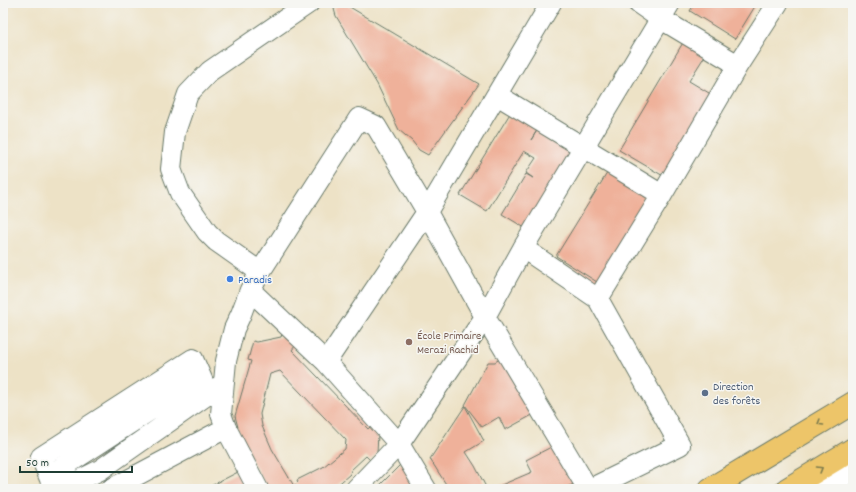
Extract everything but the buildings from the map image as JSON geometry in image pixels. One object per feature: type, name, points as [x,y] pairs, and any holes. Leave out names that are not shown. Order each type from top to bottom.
[{"type":"main road","points":[[710,489],[853,403]]},
{"type":"main road","points":[[787,489],[853,448]]},
{"type":"street","points":[[260,272],[216,241],[207,232],[180,194],[171,169],[175,132],[188,94],[210,71],[309,3]]},
{"type":"street","points":[[326,362],[427,212],[551,3]]},
{"type":"street","points":[[638,3],[665,11],[738,65]]},
{"type":"street","points":[[598,299],[662,195],[738,65],[778,3]]},
{"type":"street","points":[[356,489],[399,444],[485,317],[523,248],[665,11]]},
{"type":"street","points":[[497,95],[662,195]]},
{"type":"street","points":[[258,489],[226,428],[211,385],[193,359],[41,457],[51,485],[74,484],[100,470],[211,385],[226,361],[234,329],[250,290],[359,118],[376,126],[427,212],[485,317],[589,489],[680,445],[598,299],[523,248]]},
{"type":"street","points":[[250,290],[326,362],[399,444],[426,489]]},
{"type":"street","points":[[111,489],[226,428]]},
{"type":"street","points":[[822,489],[853,471]]},
{"type":"place","name":"Paradis","points":[[230,279]]},
{"type":"place","name":"École Primaire Merazi Rachid","points":[[409,342]]},
{"type":"place","name":"Direction des forêts","points":[[705,393]]}]
